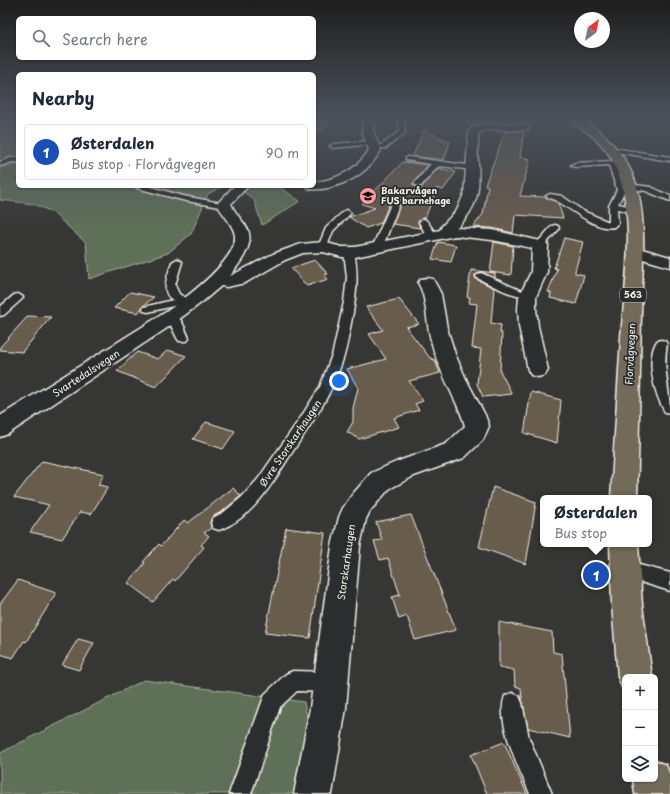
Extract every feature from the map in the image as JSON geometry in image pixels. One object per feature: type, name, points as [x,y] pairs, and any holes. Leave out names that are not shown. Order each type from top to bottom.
[{"type":"main road","name":"Florvågvegen","points":[[616,155],[630,186],[634,210],[635,252],[624,495]]},
{"type":"main road","points":[[624,557],[635,674]]},
{"type":"main road","points":[[652,782],[654,794]]},
{"type":"street","points":[[316,186],[330,184],[347,176],[370,160],[372,155]]},
{"type":"street","points":[[442,234],[462,215],[468,206],[472,190],[473,155]]},
{"type":"street","points":[[224,206],[224,204],[239,188]]},
{"type":"street","name":"Svartedalsvegen","points":[[0,428],[172,317],[186,302],[218,280],[236,255],[244,235],[224,206]]},
{"type":"street","points":[[218,280],[227,282],[234,280],[290,252],[310,248],[323,247],[348,252],[442,234],[492,235],[540,245],[541,257],[539,274],[528,294],[527,301],[529,332],[538,370]]},
{"type":"street","points":[[635,252],[670,262]]},
{"type":"street","name":"Storskarhaugen","points":[[313,794],[328,708],[346,546],[353,517],[361,503],[380,481],[405,469],[455,451],[475,433],[477,426],[474,415],[445,354],[435,315],[431,287],[427,283]]},
{"type":"lane","points":[[645,155],[670,159]]},
{"type":"lane","points":[[408,159],[473,168]]},
{"type":"lane","points":[[0,164],[11,160],[16,160]]},
{"type":"lane","points":[[418,184],[433,166],[440,163]]},
{"type":"lane","points":[[550,196],[559,198],[580,213],[607,225],[614,223],[613,206],[621,190],[612,163],[575,164]]},
{"type":"lane","points":[[630,186],[648,189],[670,199]]},
{"type":"lane","points":[[147,188],[188,200],[224,206]]},
{"type":"lane","points":[[378,246],[382,232],[396,204],[396,198],[391,197]]},
{"type":"lane","points":[[613,206],[634,210]]},
{"type":"lane","points":[[323,247],[329,230],[347,213]]},
{"type":"lane","points":[[423,222],[428,231],[442,234]]},
{"type":"lane","points":[[540,245],[555,228]]},
{"type":"lane","name":"Øvre Storskarhaugen","points":[[219,523],[239,512],[267,478],[320,398],[332,375],[341,348],[351,298],[352,263],[348,252]]},
{"type":"lane","points":[[177,262],[170,285],[174,296],[186,302]]},
{"type":"lane","points":[[481,276],[521,294],[528,294]]},
{"type":"lane","points":[[0,313],[18,297]]},
{"type":"lane","name":"Svartedalsvegen","points":[[148,309],[186,302]]},
{"type":"lane","points":[[172,317],[176,322],[183,338]]},
{"type":"lane","points":[[661,344],[658,354],[661,389],[665,401],[670,408]]},
{"type":"lane","points":[[624,557],[670,582]]},
{"type":"lane","points":[[240,794],[272,701],[293,681],[331,682]]},
{"type":"lane","points":[[512,702],[518,739],[541,794]]},
{"type":"green space","points":[[0,155],[16,155],[16,188],[219,188],[208,194],[191,234],[168,253],[89,279],[86,243],[52,212],[34,204],[0,200]]},
{"type":"green space","points":[[239,188],[281,188],[300,201],[262,225],[254,200]]},
{"type":"green space","points":[[144,680],[304,702],[316,766],[299,794],[0,794],[0,753]]},
{"type":"building","points":[[413,155],[446,155],[444,160]]},
{"type":"building","points":[[496,155],[520,155],[520,157],[530,159],[520,196],[545,197],[555,201],[558,203],[563,218],[515,215],[513,233],[492,228],[473,227],[483,214],[488,186],[485,185]]},
{"type":"building","points":[[403,162],[428,165],[413,183],[413,185],[418,188],[422,187],[437,169],[442,168],[441,169],[456,172],[443,190],[437,188],[425,218],[422,218],[418,222],[420,228],[393,224],[401,203],[399,195],[387,194],[386,197],[390,202],[381,223],[366,228],[349,217],[375,208],[362,204]]},
{"type":"building","points":[[564,238],[583,242],[575,273],[584,275],[576,304],[550,298],[551,293],[548,292],[557,269],[554,268]]},
{"type":"building","points":[[438,242],[456,245],[451,262],[432,259]]},
{"type":"building","points":[[494,242],[513,246],[511,275],[490,272]]},
{"type":"building","points":[[315,260],[328,274],[324,275],[328,279],[307,286],[291,268]]},
{"type":"building","points":[[471,270],[495,273],[495,278],[482,272],[475,275],[475,277],[476,279],[494,288],[491,323],[501,325],[500,371],[512,394],[483,397],[477,384],[481,349],[472,348],[477,304],[469,303],[470,297],[467,297]]},
{"type":"building","points":[[130,292],[154,297],[143,306],[138,313],[114,308]]},
{"type":"building","points":[[399,299],[419,324],[406,327],[430,358],[435,360],[440,373],[409,381],[423,401],[415,404],[419,410],[394,418],[399,427],[359,439],[347,432],[353,422],[353,408],[358,388],[347,369],[386,359],[369,334],[383,330],[366,307]]},
{"type":"building","points":[[28,316],[51,317],[22,352],[0,350],[0,347]]},
{"type":"building","points":[[168,350],[186,356],[156,387],[117,371],[137,352],[158,359]]},
{"type":"building","points":[[531,392],[561,400],[557,443],[524,433]]},
{"type":"building","points":[[206,422],[235,431],[223,449],[193,439]]},
{"type":"building","points":[[42,461],[104,474],[98,485],[108,487],[91,514],[80,512],[62,539],[30,532],[49,505],[14,497]]},
{"type":"building","points":[[493,487],[536,502],[526,564],[479,547]]},
{"type":"building","points":[[233,488],[241,496],[223,511],[212,517],[210,522],[211,528],[204,533],[209,536],[201,545],[204,547],[175,581],[173,579],[153,602],[128,583],[145,563],[143,562],[159,544],[161,546],[184,520],[188,523]]},
{"type":"building","points":[[411,515],[456,630],[415,640],[407,616],[399,619],[392,597],[400,595],[388,558],[380,560],[374,541],[382,540],[376,522]]},
{"type":"building","points":[[286,528],[325,533],[310,638],[265,633]]},
{"type":"building","points":[[18,580],[56,593],[26,642],[24,641],[13,658],[0,654],[0,604]]},
{"type":"building","points":[[499,622],[552,632],[553,652],[562,654],[570,738],[528,728],[521,688],[515,686],[514,670],[499,667]]},
{"type":"building","points":[[78,639],[94,643],[79,670],[62,665]]},
{"type":"building","points":[[504,742],[527,794],[487,794],[471,755]]},
{"type":"waterway","points":[[0,167],[16,164]]},
{"type":"place","name":"Bakarvågen FUS barnehage","points":[[368,196]]},
{"type":"place","name":"Østerdalen","points":[[596,575]]}]
